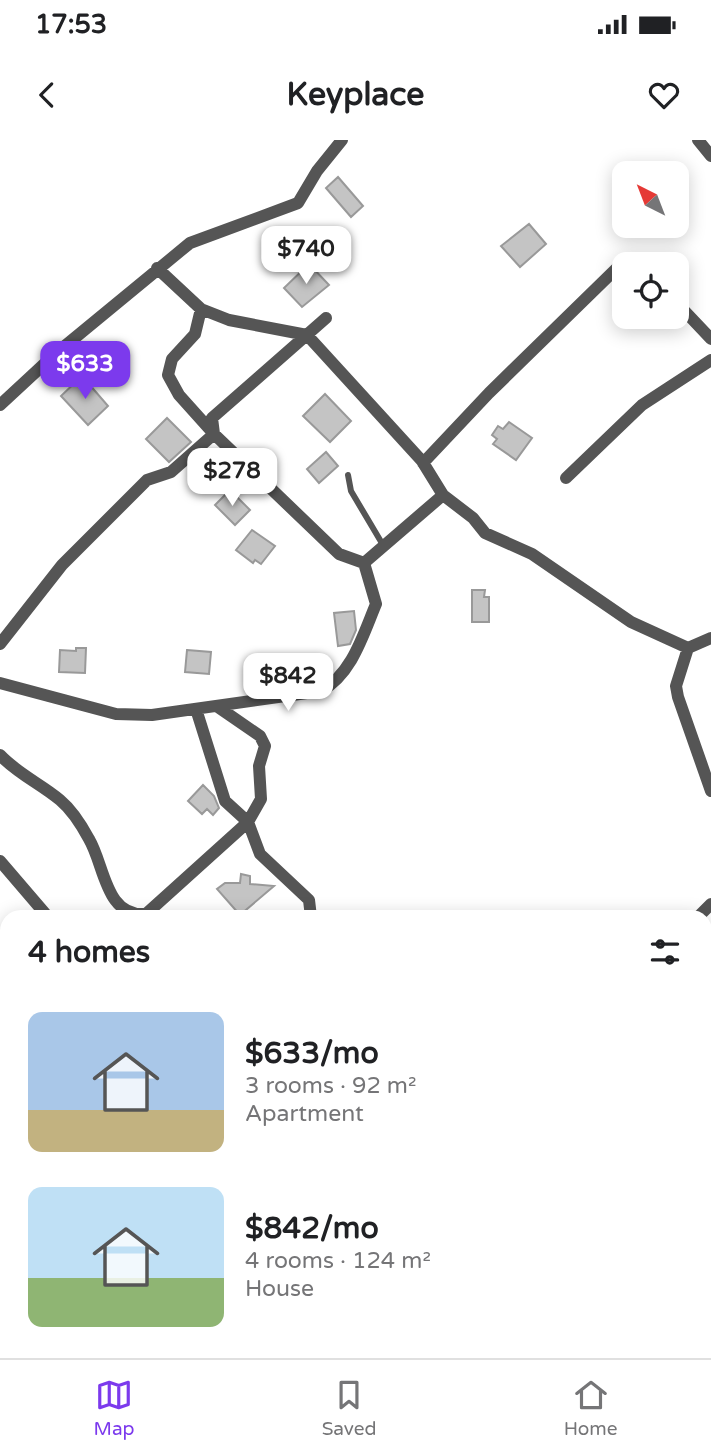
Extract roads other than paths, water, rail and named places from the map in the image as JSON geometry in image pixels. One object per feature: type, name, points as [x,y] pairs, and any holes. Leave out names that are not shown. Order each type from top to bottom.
[{"type":"street","points":[[0,405],[157,268],[190,243],[298,203],[317,171],[342,140]]},
{"type":"street","points":[[698,140],[711,156]]},
{"type":"street","points":[[157,268],[201,309],[229,320],[307,335],[423,463],[443,495],[473,518],[485,533],[532,554],[631,622],[688,648],[711,638]]},
{"type":"street","points":[[423,463],[489,393],[612,273]]},
{"type":"street","points":[[201,309],[195,334],[172,359],[168,375],[179,395],[214,434],[339,554],[364,563]]},
{"type":"street","points":[[689,316],[711,339]]},
{"type":"street","points":[[214,434],[212,418],[326,318]]},
{"type":"street","points":[[566,478],[642,405],[711,360]]},
{"type":"street","points":[[0,644],[61,565],[147,480],[171,472],[214,434]]},
{"type":"street","points":[[364,563],[443,495]]},
{"type":"street","points":[[0,683],[116,714],[152,715],[321,691],[337,679],[363,636],[376,604],[364,563]]},
{"type":"street","points":[[688,648],[676,686],[677,696],[711,790]]},
{"type":"street","points":[[152,910],[248,822],[261,799],[259,766],[265,747],[260,736],[248,725],[218,707]]},
{"type":"street","points":[[196,709],[225,801],[248,822],[260,854],[309,900],[310,910]]},
{"type":"street","points":[[0,755],[12,767],[61,801],[91,842],[116,903],[129,910]]},
{"type":"street","points":[[0,861],[42,910]]},
{"type":"lane","points":[[348,475],[351,491],[376,528],[384,547]]}]
